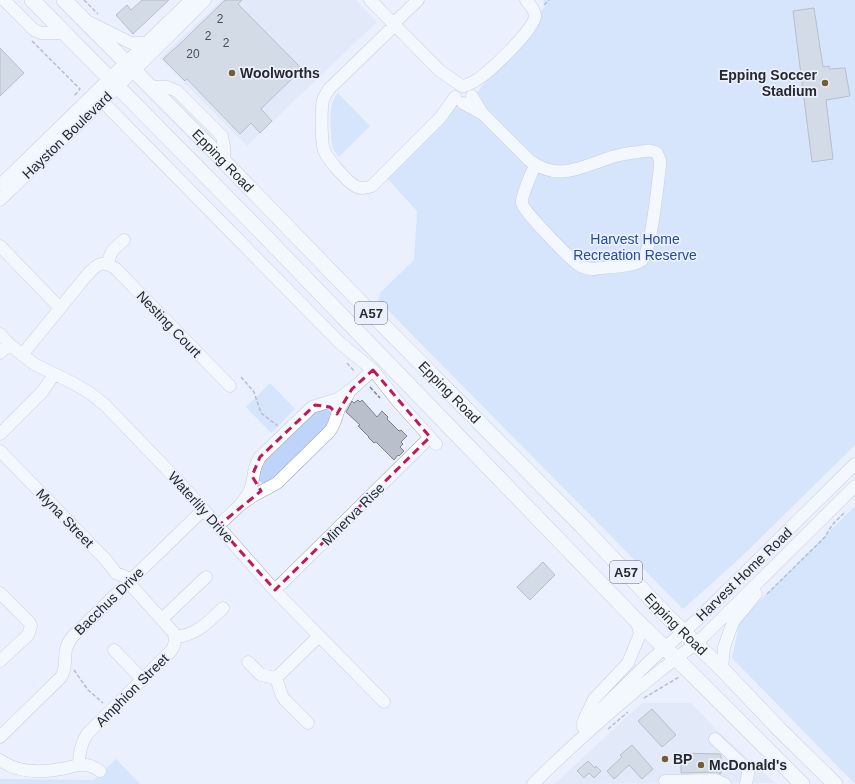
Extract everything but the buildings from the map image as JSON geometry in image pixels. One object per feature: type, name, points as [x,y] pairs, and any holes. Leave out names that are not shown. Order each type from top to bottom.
[{"type":"main road","name":"Epping Road","points":[[32,0],[260,231],[637,621],[802,784]]},
{"type":"main road","name":"Epping Road","points":[[64,0],[581,525],[779,729],[835,784]]},
{"type":"street","points":[[4,0],[34,30],[41,33],[66,33]]},
{"type":"street","points":[[126,62],[191,0]]},
{"type":"street","points":[[126,62],[205,0]]},
{"type":"street","points":[[370,0],[463,95],[535,165],[549,170],[567,172],[617,155],[650,150],[657,153],[660,160],[660,166],[650,234],[644,258],[634,264],[594,269],[588,269],[578,264],[527,213],[524,208],[522,199],[535,165]]},
{"type":"street","points":[[418,0],[329,89],[324,97],[322,109],[323,147],[327,157],[353,185],[359,188],[368,187],[376,182],[526,32],[533,23],[535,16],[533,8],[526,0]]},
{"type":"street","points":[[81,17],[132,43],[147,43]]},
{"type":"street","name":"Hayston Boulevard","points":[[0,200],[4,184],[114,82],[126,62]]},
{"type":"street","points":[[98,97],[340,343],[373,370],[352,389],[338,399],[312,407],[260,457],[254,466],[252,486],[249,493],[239,506]]},
{"type":"street","points":[[22,355],[93,268],[99,264],[107,264],[112,251],[124,240]]},
{"type":"street","points":[[0,246],[60,308]]},
{"type":"street","name":"Nesting Court","points":[[107,264],[116,270],[230,386]]},
{"type":"street","name":"Waterlily Drive","points":[[0,334],[9,344],[34,364],[73,383],[90,393],[105,405],[180,483],[275,590],[384,702]]},
{"type":"street","points":[[0,353],[9,344]]},
{"type":"street","name":"Minerva Rise","points":[[275,590],[433,441],[398,402],[373,370]]},
{"type":"street","points":[[0,434],[43,391],[54,374]]},
{"type":"street","points":[[218,526],[239,506],[253,496],[277,483],[330,432],[335,426],[342,402],[352,389]]},
{"type":"street","points":[[322,404],[330,406],[334,411],[336,420]]},
{"type":"street","name":"Myna Street","points":[[0,452],[100,553],[116,573],[130,580]]},
{"type":"street","name":"Harvest Home Road","points":[[548,768],[571,739],[634,675],[697,620],[855,464]]},
{"type":"street","points":[[252,476],[256,483],[266,489]]},
{"type":"street","name":"Harvest Home Road","points":[[533,784],[548,768],[603,718],[675,658],[696,644],[855,486]]},
{"type":"street","name":"Bacchus Drive","points":[[0,737],[61,677],[65,668],[65,650],[69,641],[203,510]]},
{"type":"street","points":[[722,669],[724,647],[733,622],[798,542]]},
{"type":"street","points":[[162,619],[206,577]]},
{"type":"street","name":"Amphion Street","points":[[79,764],[79,751],[87,734],[171,650],[175,644],[176,637],[173,632],[130,580]]},
{"type":"street","points":[[0,593],[29,622],[31,626],[28,635],[0,661]]},
{"type":"street","points":[[176,637],[187,636],[203,628],[223,608]]},
{"type":"street","points":[[579,731],[594,699],[628,663],[640,634],[637,621]]},
{"type":"street","points":[[276,678],[319,636]]},
{"type":"street","points":[[114,650],[142,679]]},
{"type":"street","points":[[248,662],[261,675],[276,678]]},
{"type":"street","points":[[276,678],[282,696],[308,723]]},
{"type":"street","points":[[715,739],[754,774],[755,777],[753,784]]},
{"type":"street","points":[[0,760],[11,767],[22,770],[50,771],[79,764],[90,765],[100,771]]},
{"type":"street","points":[[746,784],[748,770]]},
{"type":"street","points":[[665,781],[716,780],[725,784]]},
{"type":"path","points":[[544,5],[549,0]]},
{"type":"path","points":[[241,377],[254,392],[261,413],[284,433]]},
{"type":"path","points":[[65,662],[76,672],[88,690],[105,704]]},
{"type":"highlighted area","points":[[373,370],[430,437],[275,590],[218,526],[261,491],[252,476],[260,457],[315,405],[330,407],[337,414],[352,389]]},
{"type":"shaded area","points":[[222,0],[356,0],[377,22],[247,146],[160,58]]},
{"type":"shaded area","name":"BP","points":[[642,703],[691,703],[722,735],[775,783],[554,784]]},
{"type":"green space","name":"Harvest Home Recreation Reserve","points":[[545,0],[855,0],[855,445],[738,560],[683,609],[378,300],[380,293],[414,260],[417,211],[387,178],[458,104],[476,94],[546,5],[543,2]]},
{"type":"green space","points":[[338,93],[370,126],[339,157],[333,149],[331,124],[332,104]]},
{"type":"green space","points":[[270,383],[295,409],[271,433],[246,407]]},
{"type":"green space","points":[[327,408],[333,414],[334,418],[277,479],[265,484],[260,481],[257,476],[258,468],[312,412]]},
{"type":"green space","points":[[855,506],[855,784],[732,658],[740,620]]},
{"type":"green space","points":[[116,759],[140,784],[0,784],[0,779],[94,780]]},
{"type":"place","name":"Woolworths","points":[[232,73]]},
{"type":"place","name":"Epping Soccer Stadium","points":[[825,83]]},
{"type":"place","name":"BP","points":[[665,759]]},
{"type":"place","name":"McDonald's","points":[[701,765]]}]
